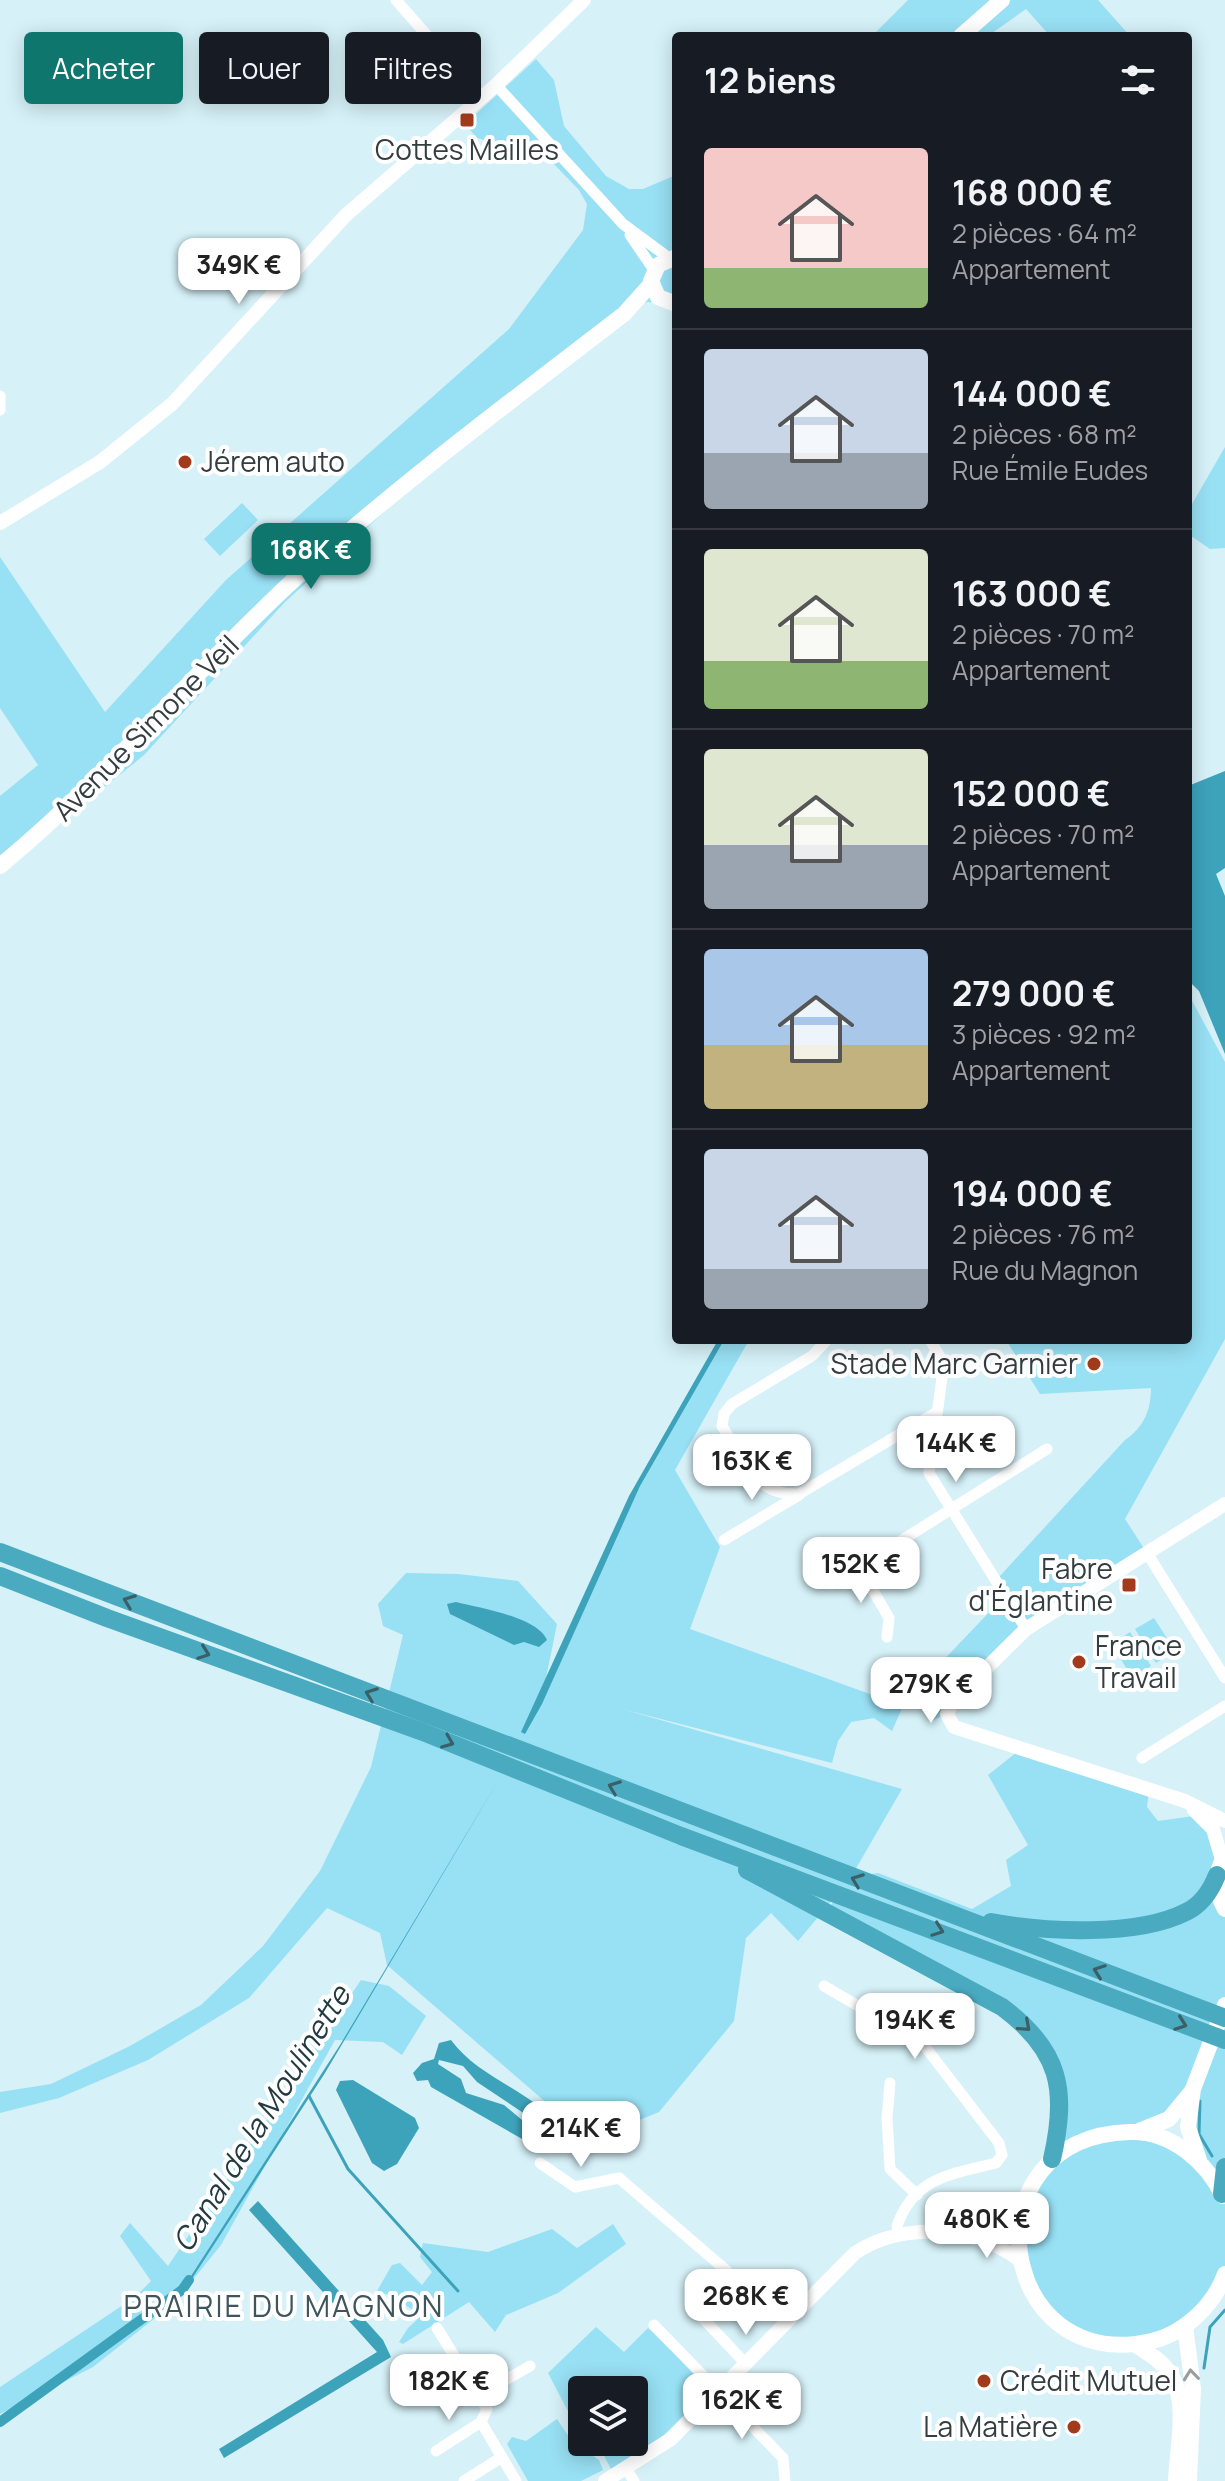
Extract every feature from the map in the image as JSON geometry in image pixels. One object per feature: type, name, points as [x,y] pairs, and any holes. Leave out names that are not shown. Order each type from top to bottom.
[{"type":"highway","points":[[0,1552],[1225,2018]]},
{"type":"highway","points":[[0,1576],[423,1732],[681,1836],[1225,2040]]},
{"type":"highway","points":[[681,1836],[1002,2007],[1027,2025],[1046,2048],[1058,2084],[1052,2159]]},
{"type":"highway","points":[[930,1908],[1028,1927],[1100,1928],[1159,1922],[1179,1915],[1203,1899],[1221,1864]]},
{"type":"highway","points":[[1224,2198],[1225,2167]]},
{"type":"main road","points":[[966,32],[1002,0]]},
{"type":"main road","points":[[624,314],[672,258]]},
{"type":"main road","points":[[653,277],[658,297],[671,304]]},
{"type":"main road","points":[[624,314],[671,304]]},
{"type":"main road","name":"Avenue Simone Veil","points":[[0,866],[74,802],[297,577],[425,467],[624,314]]},
{"type":"main road","points":[[1221,1864],[1217,1889],[1225,1909]]},
{"type":"main road","points":[[1137,2131],[1169,2119],[1193,2089],[1225,2005]]},
{"type":"main road","points":[[1193,2089],[1188,2127],[1200,2161],[1224,2198]]},
{"type":"main road","points":[[1200,2161],[1169,2140],[1137,2131],[1105,2132],[1075,2143],[1052,2159],[1031,2184],[1018,2223],[1018,2259],[1032,2293],[1068,2331],[1111,2345],[1136,2345],[1162,2339],[1185,2326],[1211,2301],[1225,2274]]},
{"type":"main road","points":[[1185,2326],[1193,2389],[1189,2481]]},
{"type":"main road","points":[[1136,2345],[1166,2368],[1176,2383],[1179,2403],[1176,2481]]},
{"type":"street","points":[[396,0],[482,98]]},
{"type":"street","points":[[0,523],[100,462],[172,404],[346,215],[482,98],[584,0]]},
{"type":"street","points":[[496,85],[623,224],[672,258]]},
{"type":"street","points":[[623,224],[653,277]]},
{"type":"street","points":[[0,396],[0,410]]},
{"type":"street","points":[[799,1494],[784,1495],[759,1484],[722,1426],[724,1414],[732,1404],[812,1356],[823,1344]]},
{"type":"street","points":[[932,1344],[944,1363],[929,1473],[1026,1629]]},
{"type":"street","points":[[943,1371],[960,1372],[974,1364]]},
{"type":"street","points":[[724,1540],[937,1412]]},
{"type":"street","points":[[813,1581],[832,1584],[1047,1449]]},
{"type":"street","points":[[1225,1504],[1026,1629],[949,1710],[949,1720],[954,1727],[1185,1801],[1225,1821]]},
{"type":"street","points":[[1147,1553],[1225,1678]]},
{"type":"street","points":[[860,1568],[889,1618],[887,1637]]},
{"type":"street","points":[[1142,1758],[1225,1706]]},
{"type":"street","points":[[1185,1801],[1213,1829],[1221,1864]]},
{"type":"street","points":[[824,1986],[923,2044],[999,2143],[1002,2155],[996,2163],[955,2170],[932,2182],[904,2207],[897,2226],[900,2235]]},
{"type":"street","points":[[890,2083],[887,2118],[890,2169],[917,2195]]},
{"type":"street","points":[[540,2163],[575,2187],[619,2178],[727,2271],[724,2286],[698,2313],[746,2364]]},
{"type":"street","points":[[969,2235],[996,2225],[1023,2203]]},
{"type":"street","points":[[605,2481],[630,2475],[671,2439],[855,2253],[874,2241],[900,2235],[969,2235],[994,2243],[1018,2259]]},
{"type":"street","points":[[654,2325],[783,2458],[785,2481]]},
{"type":"street","points":[[436,2451],[481,2422],[487,2409],[437,2328]]},
{"type":"street","points":[[402,2395],[458,2362]]},
{"type":"street","points":[[479,2395],[530,2366]]},
{"type":"street","points":[[481,2422],[516,2481]]},
{"type":"street","points":[[464,2481],[502,2457]]},
{"type":"shaded area","points":[[908,0],[1098,0],[1126,32],[1046,32],[1026,9],[994,32],[876,32]]},
{"type":"shaded area","points":[[536,59],[554,80],[564,126],[606,176],[629,189],[643,189],[672,177],[672,303],[647,302],[616,312],[393,504],[285,602],[144,755],[0,873],[0,796],[38,765],[0,708],[0,557],[105,712],[226,580],[509,329],[583,230],[587,204],[579,190],[547,157],[477,138],[465,124]]},
{"type":"shaded area","points":[[1225,447],[1225,548],[1210,549],[1192,537],[1192,504]]},
{"type":"shaded area","points":[[242,503],[258,520],[220,556],[204,539]]},
{"type":"shaded area","points":[[1225,771],[1225,868],[1216,874],[1225,896],[1225,1054],[1199,991],[1192,984],[1192,784]]},
{"type":"shaded area","points":[[1192,1000],[1225,1062],[1225,1339],[1125,1519],[1147,1553],[1026,1629],[947,1714],[931,1721],[918,1704],[933,1671],[999,1602],[999,1577],[1137,1429],[1150,1404],[1151,1388],[1040,1394],[1009,1344],[1192,1344]]},
{"type":"shaded area","points":[[716,1344],[722,1344],[640,1486],[542,1704],[525,1734],[521,1732],[629,1496]]},
{"type":"shaded area","points":[[718,1344],[747,1344],[675,1470],[720,1547],[690,1629],[903,1706],[892,1731],[874,1718],[851,1722],[838,1741],[832,1763],[622,1709],[902,1789],[851,1877],[878,1873],[972,1909],[1011,1886],[1006,1860],[1028,1845],[988,1775],[1017,1752],[1149,1791],[1147,1807],[1158,1821],[1194,1816],[1225,1856],[1225,2273],[1185,2326],[1111,2345],[1044,2309],[1018,2223],[1052,2159],[1058,2084],[1027,2025],[826,1912],[845,1885],[798,1941],[771,1913],[746,1938],[734,2021],[659,2112],[615,2130],[571,2104],[549,2105],[387,1965],[380,1933],[327,1908],[249,1998],[148,2060],[59,2098],[0,2113],[0,2092],[51,2084],[130,2046],[201,2005],[263,1946],[320,1871],[371,1767],[403,1635],[383,1626],[378,1604],[406,1573],[458,1574],[518,1581],[557,1624],[545,1683],[615,1529]],"holes":[[[1192,2091],[1185,2150],[1139,2131],[1169,2119]]]},
{"type":"shaded area","points":[[456,1602],[520,1619],[541,1632],[547,1640],[539,1647],[524,1642],[514,1645],[450,1614],[447,1604]]},
{"type":"shaded area","points":[[1154,1618],[1175,1651],[1156,1663],[1135,1629]]},
{"type":"shaded area","points":[[1130,1632],[1151,1666],[1132,1678],[1112,1644]]},
{"type":"shaded area","points":[[498,1781],[325,2073],[184,2291],[0,2427],[0,2422],[9,2415],[182,2290],[340,2045]]},
{"type":"shaded area","points":[[361,1980],[389,1986],[426,2016],[402,2055],[383,2042],[335,2040],[221,2245],[174,2303],[93,2367],[0,2414],[0,2387],[135,2297],[151,2281],[120,2236],[130,2223],[168,2266]]},
{"type":"shaded area","points":[[451,2040],[480,2068],[537,2105],[531,2118],[477,2082],[463,2066],[439,2060],[438,2064],[461,2079],[466,2093],[504,2105],[535,2131],[537,2134],[531,2144],[431,2087],[428,2080],[417,2081],[413,2073],[422,2063],[434,2059],[439,2043]]},
{"type":"shaded area","points":[[353,2080],[415,2118],[419,2128],[397,2164],[384,2171],[372,2163],[336,2090],[340,2081]]},
{"type":"shaded area","points":[[258,2201],[383,2340],[391,2357],[224,2458],[219,2449],[377,2352],[249,2210]]},
{"type":"shaded area","points":[[613,2224],[626,2244],[558,2293],[506,2315],[495,2332],[469,2302],[403,2344],[399,2342],[421,2316],[394,2297],[377,2291],[392,2265],[400,2263],[422,2285],[432,2272],[420,2257],[423,2243],[488,2252],[552,2229],[577,2248]]},
{"type":"shaded area","points":[[596,2327],[624,2352],[648,2328],[710,2389],[648,2448],[648,2376],[568,2376],[568,2411],[548,2373]]},
{"type":"shaded area","points":[[557,2419],[568,2436],[568,2456],[593,2456],[603,2470],[581,2481],[528,2481],[507,2444],[512,2437],[526,2441]]},
{"type":"shaded area","points":[[604,2456],[636,2456],[612,2471]]},
{"type":"waterway","points":[[309,2096],[348,2169],[458,2291]]},
{"type":"waterway","points":[[1200,2101],[1199,2134],[1212,2156]]},
{"type":"waterway","name":"Canal de la Moulinette","points":[[0,2422],[182,2290],[189,2280]]},
{"type":"waterway","points":[[1204,2368],[1210,2327],[1225,2310]]},
{"type":"place","name":"Cottes Mailles","points":[[467,120]]},
{"type":"place","name":"Jérem auto","points":[[185,462]]},
{"type":"place","name":"Stade Marc Garnier","points":[[1094,1364]]},
{"type":"place","name":"Fabre d'Églantine","points":[[1129,1585]]},
{"type":"place","name":"France Travail","points":[[1079,1662]]},
{"type":"place","name":"Crédit Mutuel","points":[[984,2381]]},
{"type":"place","name":"La Matière","points":[[1074,2427]]},
{"type":"district","name":"PRAIRIE DU MAGNON","points":[[284,2307]]}]
